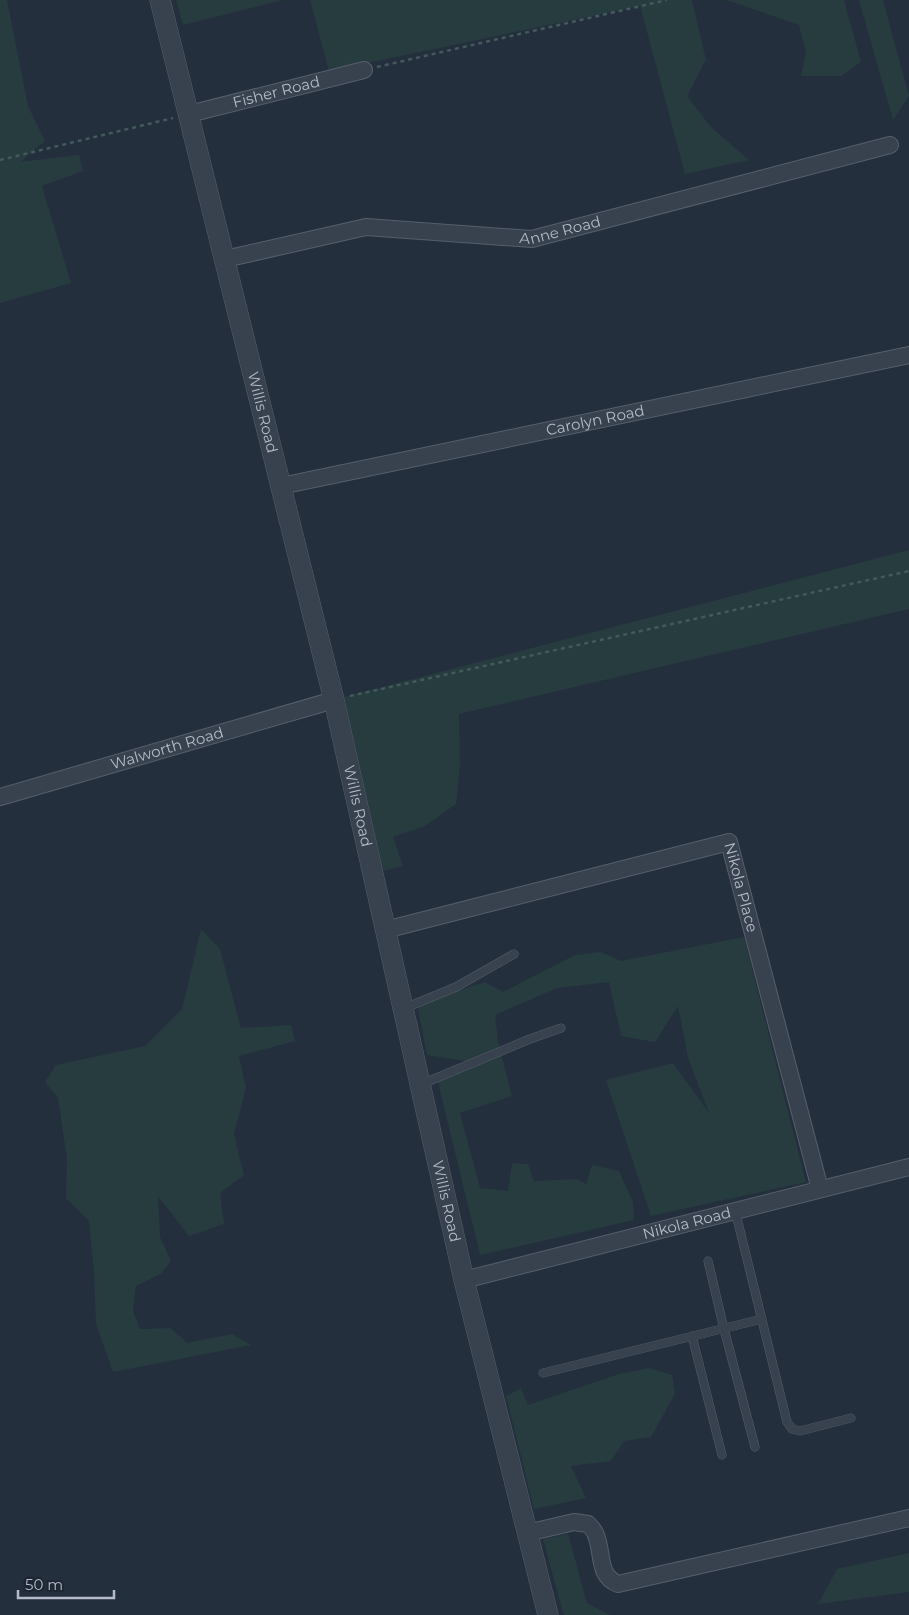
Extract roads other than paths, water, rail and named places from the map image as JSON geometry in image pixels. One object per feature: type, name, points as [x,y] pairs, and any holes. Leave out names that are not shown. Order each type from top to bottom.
[{"type":"street","name":"Willis Road","points":[[160,0],[334,700],[464,1280],[548,1615]]},
{"type":"street","name":"Fisher Road","points":[[189,114],[364,70]]},
{"type":"street","name":"Anne Road","points":[[225,259],[366,227],[532,239],[890,145]]},
{"type":"street","name":"Carolyn Road","points":[[281,486],[909,355]]},
{"type":"street","name":"Walworth Road","points":[[0,797],[334,700]]},
{"type":"street","name":"Nikola Place","points":[[385,930],[728,842],[820,1189]]},
{"type":"street","name":"Nikola Road","points":[[464,1280],[909,1167]]},
{"type":"street","points":[[527,1533],[574,1522],[588,1524],[595,1532],[603,1569],[609,1581],[618,1584],[909,1518]]},
{"type":"lane","points":[[403,1009],[456,987],[514,954]]},
{"type":"lane","points":[[420,1085],[561,1028]]},
{"type":"lane","points":[[736,1210],[787,1422],[792,1429],[800,1431],[851,1418]]},
{"type":"lane","points":[[708,1261],[755,1447]]},
{"type":"lane","points":[[543,1373],[762,1319]]},
{"type":"lane","points":[[692,1336],[722,1455]]}]
